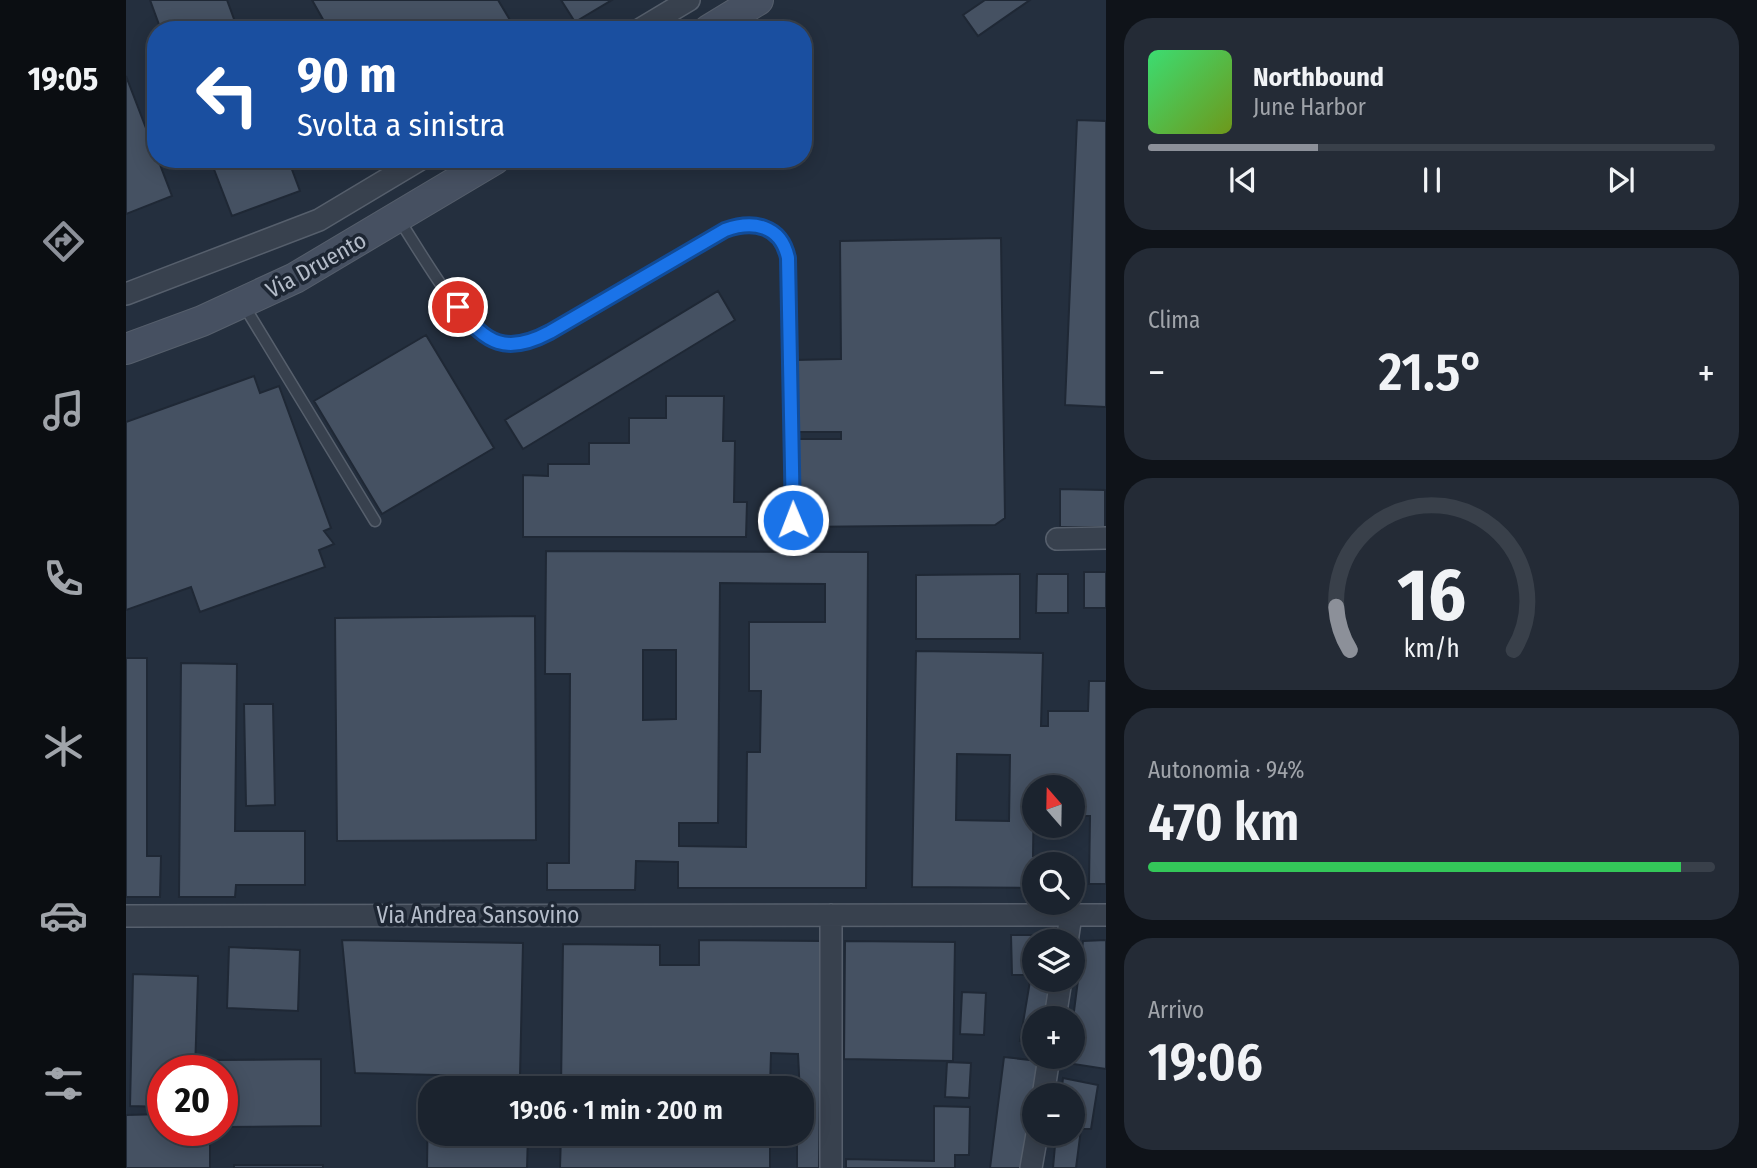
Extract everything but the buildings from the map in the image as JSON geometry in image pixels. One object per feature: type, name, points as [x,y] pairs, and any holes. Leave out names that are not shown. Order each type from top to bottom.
[{"type":"street","points":[[654,21],[689,0]]},
{"type":"street","points":[[724,21],[758,0]]},
{"type":"street","name":"Via Druento","points":[[126,294],[319,220],[406,168]]},
{"type":"street","name":"Via Druento","points":[[126,349],[243,304],[338,254],[480,168]]},
{"type":"street","points":[[319,220],[338,254]]},
{"type":"street","points":[[1057,538],[1106,538]]},
{"type":"street","points":[[831,915],[831,1168]]},
{"type":"street","name":"Via Andrea Sansovino","points":[[126,916],[1022,915]]},
{"type":"street","points":[[1069,929],[1071,915]]},
{"type":"street","name":"Via Andrea Sansovino","points":[[1085,915],[1106,915]]},
{"type":"street","points":[[1031,1168],[1035,1146]]},
{"type":"lane","points":[[398,218],[475,329],[492,341],[504,344],[527,342],[550,332],[725,230],[754,225],[773,232],[782,240],[788,258],[793,520]]},
{"type":"lane","points":[[243,304],[375,521]]},
{"type":"route","points":[[458,307],[482,335],[492,341],[515,345],[550,332],[725,230],[740,225],[754,225],[773,232],[782,240],[788,258],[793,520]]}]
